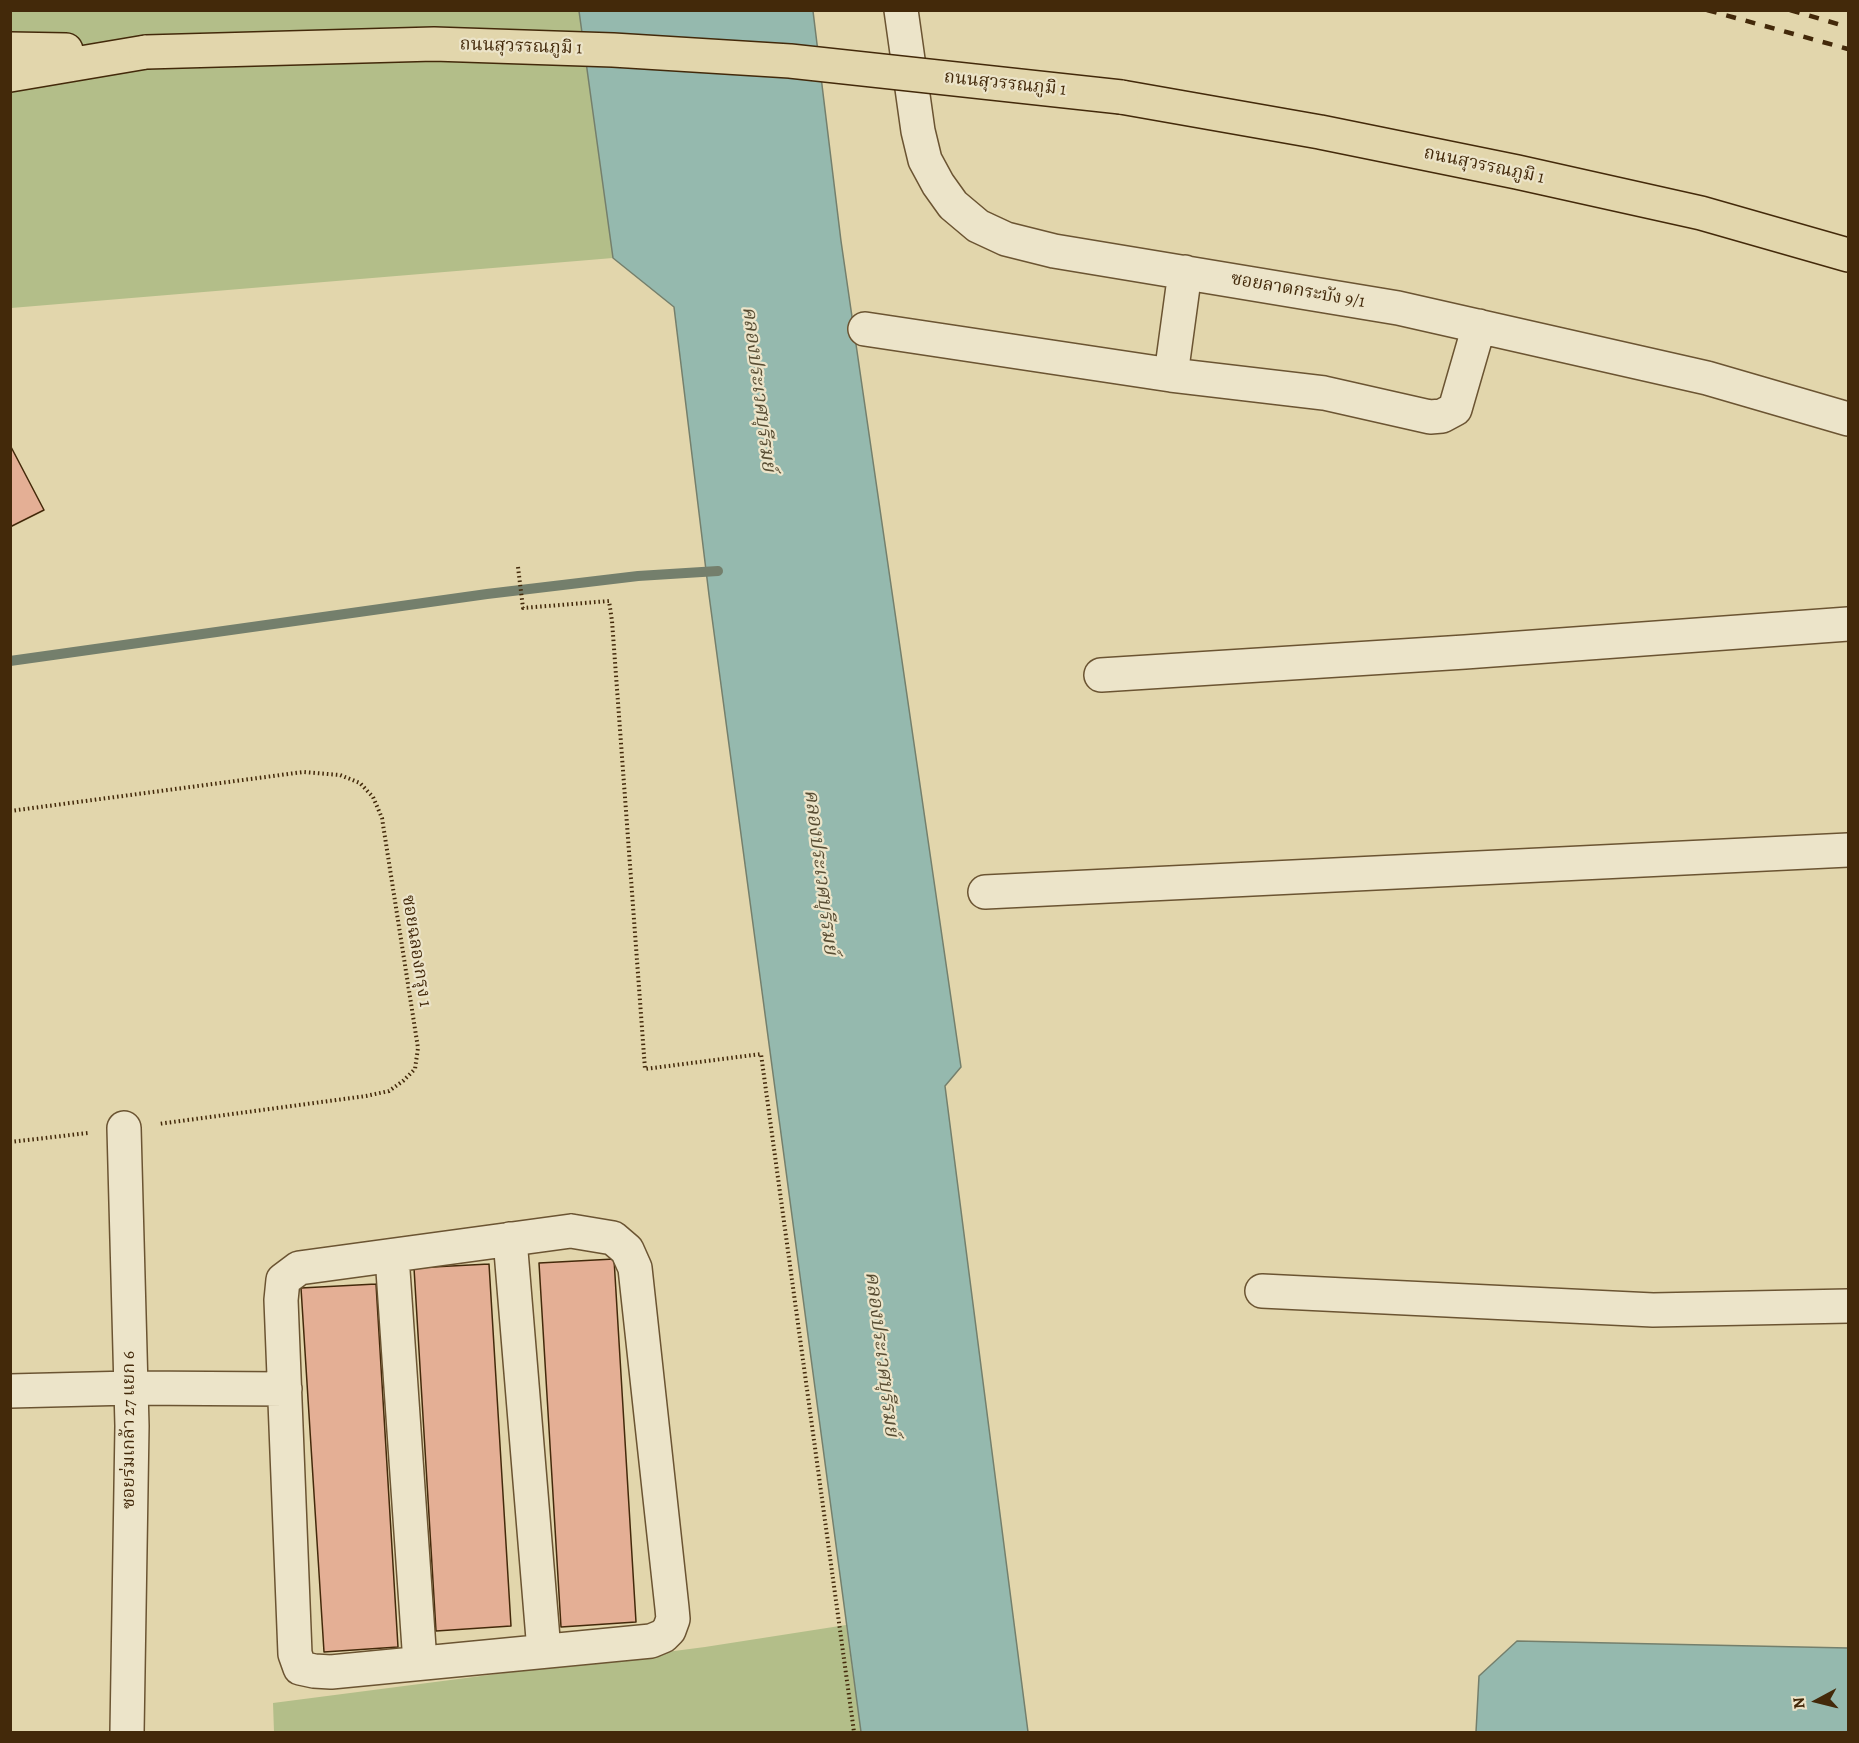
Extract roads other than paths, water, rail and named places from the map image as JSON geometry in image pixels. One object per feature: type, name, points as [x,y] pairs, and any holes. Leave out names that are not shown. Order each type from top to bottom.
[{"type":"highway","name":"ถนนสุวรรณภูมิ 1","points":[[146,52],[434,44],[613,50],[790,61],[1121,97],[1320,132],[1517,172],[1701,213],[1848,255]]},
{"type":"highway","points":[[10,49],[146,52]]},
{"type":"highway","points":[[10,75],[146,52]]},
{"type":"street","name":"ซอยลาดกระบัง 9/1","points":[[901,10],[918,131],[925,160],[953,205],[978,225],[1006,239],[1029,246],[1398,308],[1707,378],[1848,419]]},
{"type":"street","points":[[1172,375],[1185,272]]},
{"type":"street","points":[[865,329],[1172,375],[1324,393],[1430,417],[1442,416],[1455,409],[1479,326]]},
{"type":"street","points":[[1101,675],[1465,652],[1848,624]]},
{"type":"street","points":[[985,892],[1848,850]]},
{"type":"street","name":"ซอยร่มเกล้า 27 แยก 6","points":[[124,1128],[131,1388],[128,1732]]},
{"type":"street","points":[[571,1231],[614,1238],[627,1250],[636,1268],[672,1608],[673,1619],[669,1630],[663,1636],[651,1641],[331,1672],[300,1668],[295,1654],[281,1300],[284,1280],[299,1268],[510,1239],[571,1231]]},
{"type":"street","points":[[510,1239],[544,1651]]},
{"type":"street","points":[[392,1256],[420,1663]]},
{"type":"street","points":[[1262,1291],[1653,1310],[1848,1306]]},
{"type":"street","points":[[10,1392],[131,1388],[285,1389]]},
{"type":"water","name":"คลองประเวศบุรีรมย์","points":[[579,11],[813,11],[841,241],[961,1067],[945,1086],[1028,1732],[861,1732],[709,595],[674,307],[613,258]]},
{"type":"water","points":[[1517,1641],[1848,1648],[1848,1732],[1476,1732],[1479,1676]]},
{"type":"waterway","points":[[10,661],[487,594],[638,576],[718,571]]},
{"type":"railway","points":[[1707,10],[1848,49]]},
{"type":"railway","points":[[1790,10],[1848,27]]}]
